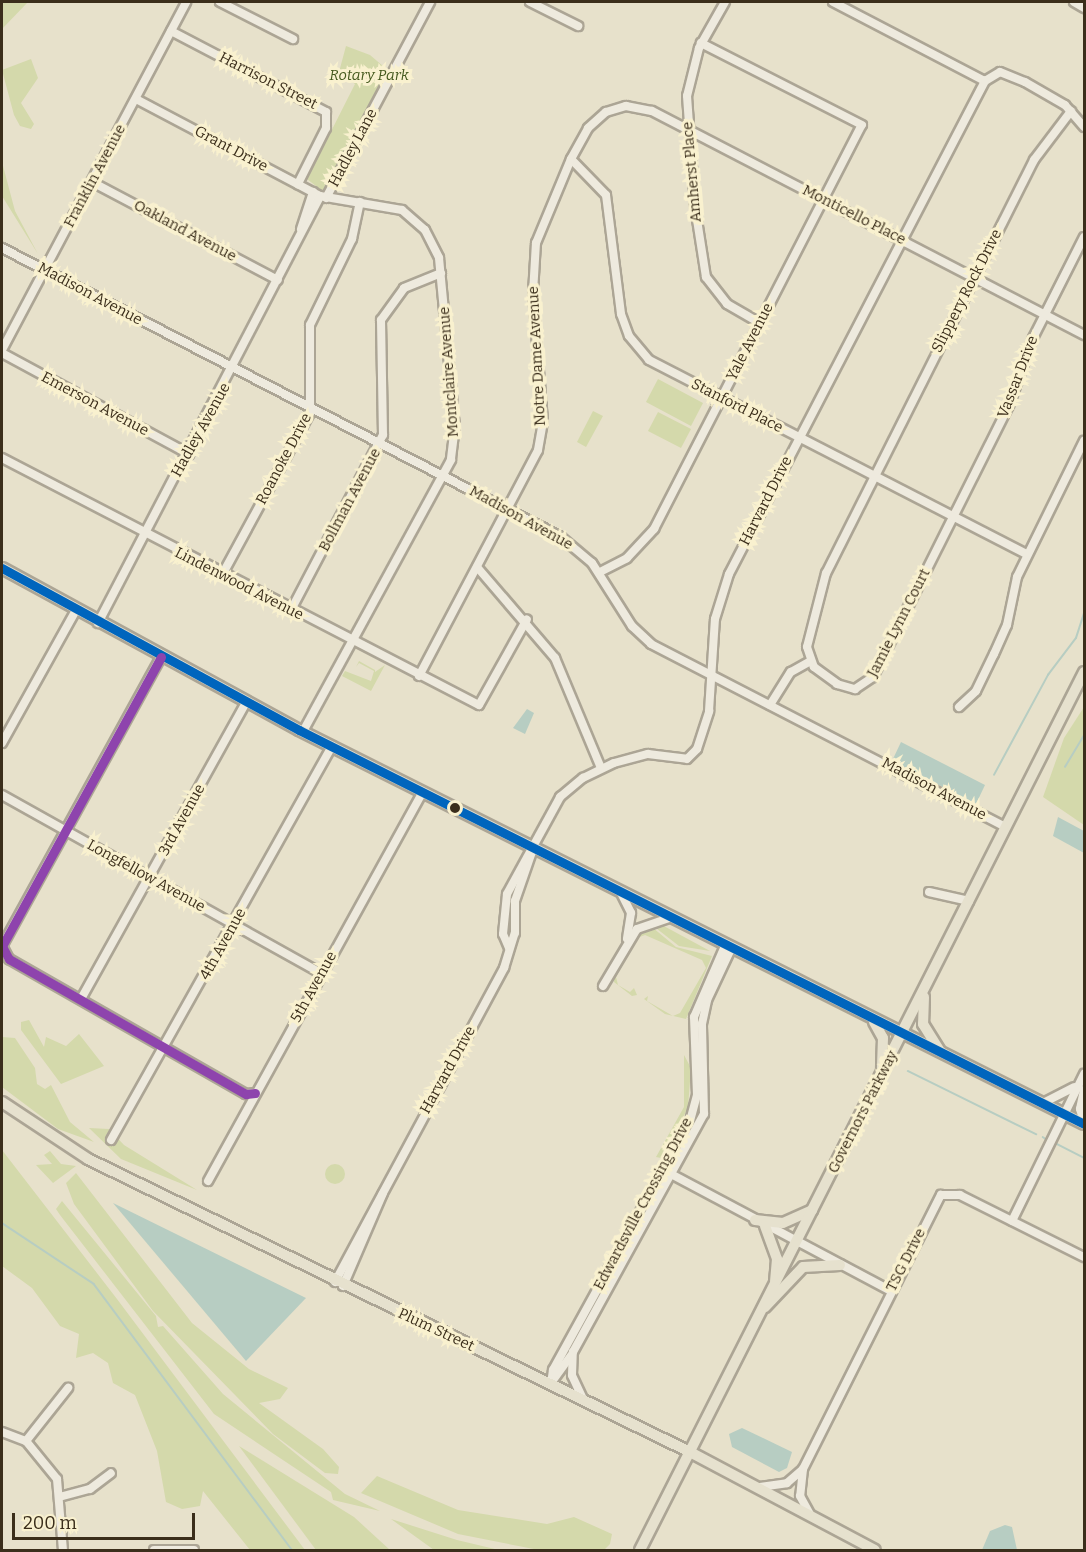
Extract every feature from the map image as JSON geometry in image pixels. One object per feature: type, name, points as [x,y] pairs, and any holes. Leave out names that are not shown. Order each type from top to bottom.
[{"type":"main road","points":[[2,568],[161,657],[332,747],[622,895],[1084,1123]]},
{"type":"main road","name":"Governors Parkway","points":[[640,1551],[1084,672]]},
{"type":"main road","points":[[925,988],[923,1024],[942,1053]]},
{"type":"main road","points":[[871,1019],[883,1038],[882,1074]]},
{"type":"main road","name":"Plum Street","points":[[2,1102],[88,1159],[339,1284],[690,1452],[760,1487],[875,1551]]},
{"type":"main road","points":[[755,1220],[795,1221],[814,1208]]},
{"type":"main road","points":[[765,1226],[777,1259],[775,1286]]},
{"type":"main road","points":[[764,1307],[803,1267],[840,1265]]},
{"type":"street","name":"Franklin Avenue","points":[[2,352],[186,2]]},
{"type":"street","points":[[220,2],[293,39]]},
{"type":"street","name":"Hadley Lane","points":[[320,196],[430,2]]},
{"type":"street","points":[[530,2],[578,26]]},
{"type":"street","name":"Amherst Place","points":[[725,2],[701,42],[687,96],[688,128],[702,267],[727,304],[760,323]]},
{"type":"street","points":[[833,2],[985,81],[1006,73],[1071,111],[1084,127]]},
{"type":"street","points":[[1074,2],[1084,8]]},
{"type":"street","name":"Harrison Street","points":[[171,31],[326,112],[326,128],[298,184]]},
{"type":"street","name":"Yale Avenue","points":[[600,572],[627,558],[654,529],[862,125],[701,42]]},
{"type":"street","name":"Harvard Drive","points":[[339,1284],[383,1190],[495,986],[509,948],[515,901],[533,849],[560,797],[601,768],[648,754],[682,759],[694,754],[709,711],[723,589],[798,438],[985,81]]},
{"type":"street","name":"Grant Drive","points":[[136,99],[320,196]]},
{"type":"street","name":"Monticello Place","points":[[619,107],[643,108],[688,128],[1084,335]]},
{"type":"street","name":"Notre Dame Avenue","points":[[419,675],[509,510],[538,450],[543,421],[533,293],[536,243],[571,159],[594,121],[619,107]]},
{"type":"street","name":"Slippery Rock Drive","points":[[874,477],[1041,147],[1071,111]]},
{"type":"street","name":"Stanford Place","points":[[571,159],[596,179],[609,205],[621,314],[629,336],[657,365],[1028,554]]},
{"type":"street","name":"Oakland Avenue","points":[[93,182],[278,280]]},
{"type":"street","name":"Montclaire Avenue","points":[[303,732],[443,476],[455,426],[441,273],[435,247],[417,222],[392,206],[320,196]]},
{"type":"street","name":"Hadley Avenue","points":[[98,622],[234,369],[320,196]]},
{"type":"street","name":"Roanoke Drive","points":[[222,575],[310,408],[310,325],[352,239],[360,202]]},
{"type":"street","name":"Vassar Drive","points":[[953,517],[1009,406],[1044,314],[1084,237]]},
{"type":"street","name":"Madison Avenue","points":[[2,248],[572,544],[600,572],[641,635],[712,675],[1006,827]]},
{"type":"street","name":"Bollman Avenue","points":[[291,610],[380,443],[381,320],[404,288],[441,273]]},
{"type":"street","name":"Emerson Avenue","points":[[2,352],[189,454]]},
{"type":"street","points":[[959,707],[977,690],[1007,626],[1012,589],[1084,441]]},
{"type":"street","name":"Lindenwood Avenue","points":[[2,458],[144,535],[478,705],[527,619]]},
{"type":"street","points":[[770,705],[790,672],[811,661],[808,639],[823,581],[874,477]]},
{"type":"street","name":"Jamie Lynn Court","points":[[811,661],[844,687],[856,689],[870,682],[953,517]]},
{"type":"street","points":[[477,567],[527,619],[567,678],[601,768]]},
{"type":"street","points":[[2,743],[76,610]]},
{"type":"street","points":[[161,657],[3,936],[4,953],[246,1094],[255,1093]]},
{"type":"street","name":"3rd Avenue","points":[[81,999],[246,702]]},
{"type":"street","name":"4th Avenue","points":[[111,1140],[332,747]]},
{"type":"street","name":"5th Avenue","points":[[208,1181],[422,793]]},
{"type":"street","name":"Longfellow Avenue","points":[[2,795],[322,974]]},
{"type":"street","points":[[929,892],[969,901]]},
{"type":"street","points":[[622,895],[631,913],[626,942]]},
{"type":"street","points":[[603,986],[626,942],[643,924],[669,918]]},
{"type":"street","name":"Edwardsville Crossing Drive","points":[[551,1384],[573,1352],[704,1114],[702,1024],[707,999],[728,948]]},
{"type":"street","name":"Edwardsville Crossing Drive","points":[[551,1384],[553,1370],[690,1121],[697,1095],[694,1017],[728,948]]},
{"type":"street","points":[[1043,1103],[1062,1097],[1082,1077]]},
{"type":"street","points":[[1012,1221],[1082,1077]]},
{"type":"street","points":[[1084,1090],[1080,1109],[1084,1123]]},
{"type":"street","name":"Edwardsville Crossing Drive","points":[[671,1174],[796,1244],[891,1290]]},
{"type":"street","name":"TSG Drive","points":[[810,1514],[800,1496],[802,1469],[891,1290],[944,1193],[1012,1221],[1084,1257]]},
{"type":"street","points":[[573,1352],[572,1375],[583,1399]]},
{"type":"street","points":[[27,1441],[68,1388]]},
{"type":"street","points":[[2,1432],[27,1441],[52,1468],[63,1496],[63,1551]]},
{"type":"street","points":[[760,1487],[787,1483],[802,1469]]},
{"type":"street","points":[[63,1496],[90,1489],[111,1473]]},
{"type":"street","points":[[154,1551],[194,1551]]},
{"type":"green space","points":[[2,2],[28,2],[2,29]]},
{"type":"green space","name":"Rotary Park","points":[[346,46],[370,55],[390,72],[325,193],[307,179],[355,84],[339,72]]},
{"type":"green space","points":[[31,59],[38,78],[21,103],[34,124],[31,129],[20,126],[14,115],[2,70]]},
{"type":"green space","points":[[2,162],[15,211],[38,254],[2,196]]},
{"type":"green space","points":[[658,379],[703,403],[691,426],[646,402]]},
{"type":"green space","points":[[593,411],[603,416],[586,447],[577,442]]},
{"type":"green space","points":[[658,412],[691,429],[681,448],[648,431]]},
{"type":"green space","points":[[359,661],[375,670],[375,672],[385,665],[371,691],[342,676],[345,671],[371,681],[374,671],[359,663],[356,667]]},
{"type":"green space","points":[[1084,707],[1084,825],[1043,797],[1064,738]]},
{"type":"green space","points":[[652,925],[662,925],[710,951],[679,946]]},
{"type":"green space","points":[[652,927],[676,947],[712,956],[686,1019],[673,1016],[680,1013],[706,968],[702,960],[645,935],[637,938],[616,977],[618,985],[630,992],[634,988],[637,995],[632,996],[614,982],[614,974],[641,929]]},
{"type":"green space","points":[[648,996],[647,1001],[673,1016],[665,1014],[644,999]]},
{"type":"green space","points":[[29,1020],[44,1047],[46,1037],[66,1046],[79,1034],[104,1066],[61,1084],[21,1030],[21,1022]]},
{"type":"green space","points":[[2,1037],[15,1038],[35,1068],[37,1084],[45,1089],[51,1085],[70,1122],[94,1142],[58,1129],[2,1087]]},
{"type":"green space","points":[[684,1055],[691,1068],[688,1107],[667,1153],[661,1158],[656,1157],[684,1107]]},
{"type":"green space","points":[[89,1128],[109,1129],[124,1145],[197,1190],[121,1159]]},
{"type":"green space","points":[[2,1150],[305,1550],[250,1550],[203,1491],[200,1506],[182,1509],[166,1502],[157,1451],[135,1395],[113,1383],[108,1363],[93,1353],[76,1358],[79,1334],[60,1326],[32,1288],[2,1266]]},
{"type":"green space","points":[[50,1151],[61,1164],[76,1166],[53,1183],[36,1165],[52,1164],[44,1155]]},
{"type":"green space","points":[[335,1164],[342,1167],[345,1174],[342,1181],[335,1184],[328,1181],[325,1174],[328,1167]]},
{"type":"green space","points":[[76,1173],[192,1323],[249,1369],[288,1388],[280,1399],[259,1403],[323,1449],[339,1467],[338,1474],[325,1473],[273,1434],[153,1311],[74,1204],[66,1183]]},
{"type":"green space","points":[[62,1201],[156,1316],[158,1327],[163,1326],[223,1394],[345,1494],[380,1511],[333,1500],[331,1492],[214,1414],[60,1215],[56,1209]]},
{"type":"green space","points":[[239,1446],[354,1517],[390,1550],[316,1550]]},
{"type":"green space","points":[[377,1476],[458,1510],[547,1524],[574,1517],[612,1534],[610,1544],[604,1550],[539,1550],[458,1534],[361,1493]]},
{"type":"green space","points":[[391,1519],[457,1540],[499,1550],[434,1550]]},
{"type":"shaded area","points":[[527,709],[534,713],[525,734],[513,728]]},
{"type":"shaded area","points":[[901,742],[985,785],[976,804],[892,761]]},
{"type":"shaded area","points":[[1058,817],[1084,831],[1084,853],[1053,836]]},
{"type":"shaded area","points":[[113,1203],[306,1298],[246,1361]]},
{"type":"shaded area","points":[[742,1428],[792,1452],[787,1468],[779,1472],[732,1447],[729,1434]]},
{"type":"shaded area","points":[[1005,1525],[1012,1527],[1017,1550],[982,1550],[990,1531]]},
{"type":"waterway","points":[[994,775],[1048,675],[1076,638],[1084,613]]},
{"type":"waterway","points":[[1065,767],[1084,735]]},
{"type":"waterway","points":[[908,1071],[1036,1134]]},
{"type":"waterway","points":[[1055,1143],[1084,1158]]},
{"type":"waterway","points":[[2,1223],[94,1284],[292,1550]]},
{"type":"transit line","points":[[2,568],[299,730],[1084,1124]]},
{"type":"transit line","points":[[161,657],[2,946],[9,959],[246,1094],[255,1093]]}]
